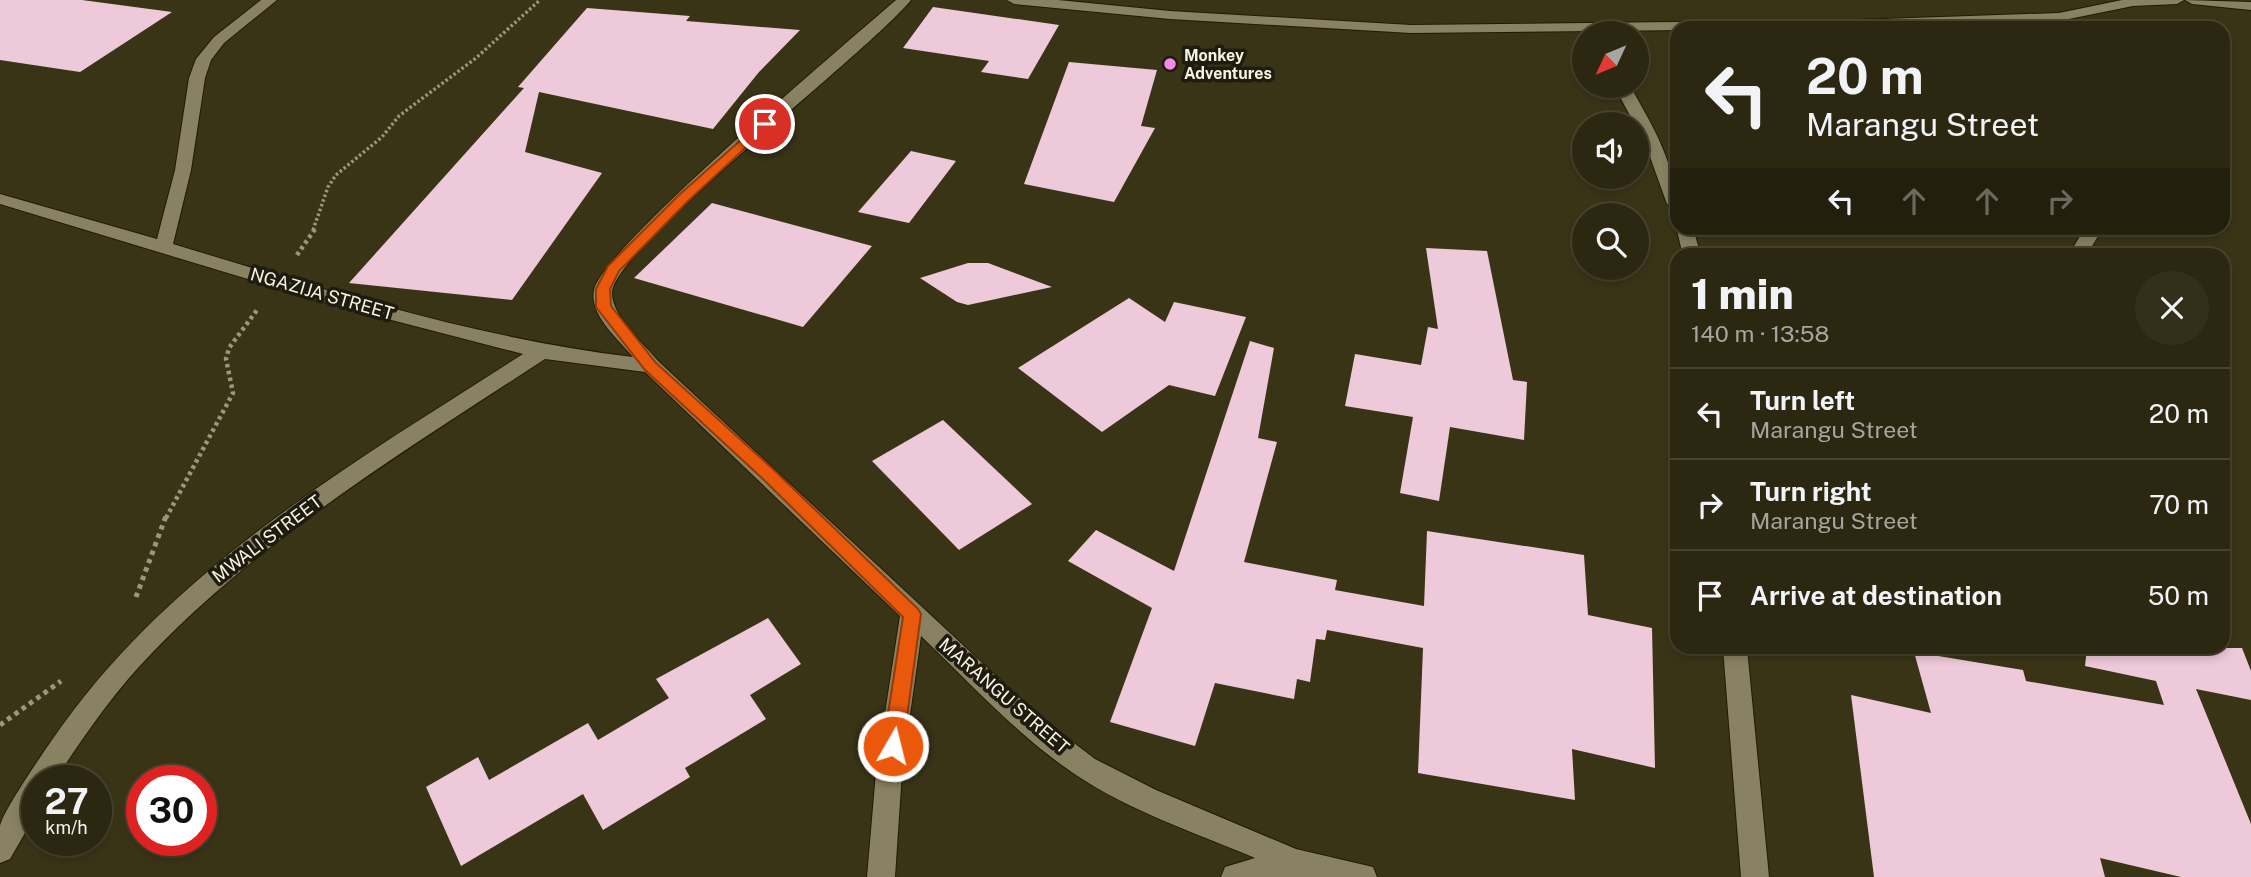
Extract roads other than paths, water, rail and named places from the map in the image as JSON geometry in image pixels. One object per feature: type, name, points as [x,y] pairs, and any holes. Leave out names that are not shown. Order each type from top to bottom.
[{"type":"street","points":[[164,246],[183,170],[197,78],[205,59],[219,40],[270,0]]},
{"type":"street","name":"MARANGU STREET","points":[[904,0],[684,198],[613,269],[603,289],[603,307],[650,366],[769,475],[1031,725],[1086,766],[1147,799],[1295,862],[1363,877]]},
{"type":"street","points":[[1014,0],[1170,15],[1411,29],[1572,31]]},
{"type":"street","points":[[2066,21],[2133,2],[2177,0]]},
{"type":"street","points":[[2192,0],[2251,6]]},
{"type":"street","points":[[1649,30],[1670,30]]},
{"type":"street","points":[[1629,98],[1653,143],[1670,188]]},
{"type":"street","name":"NGAZIJA STREET","points":[[0,199],[164,246],[276,284],[542,351],[650,366]]},
{"type":"street","name":"MWALI STREET","points":[[51,765],[120,670],[209,583],[300,510],[542,351]]},
{"type":"street","points":[[881,877],[889,772],[912,614]]},
{"type":"street","points":[[1736,654],[1755,877]]},
{"type":"street","points":[[0,850],[21,814]]},
{"type":"street","points":[[1235,877],[1295,862]]},
{"type":"place","name":"Monkey Adventures","points":[[1170,64]]}]
